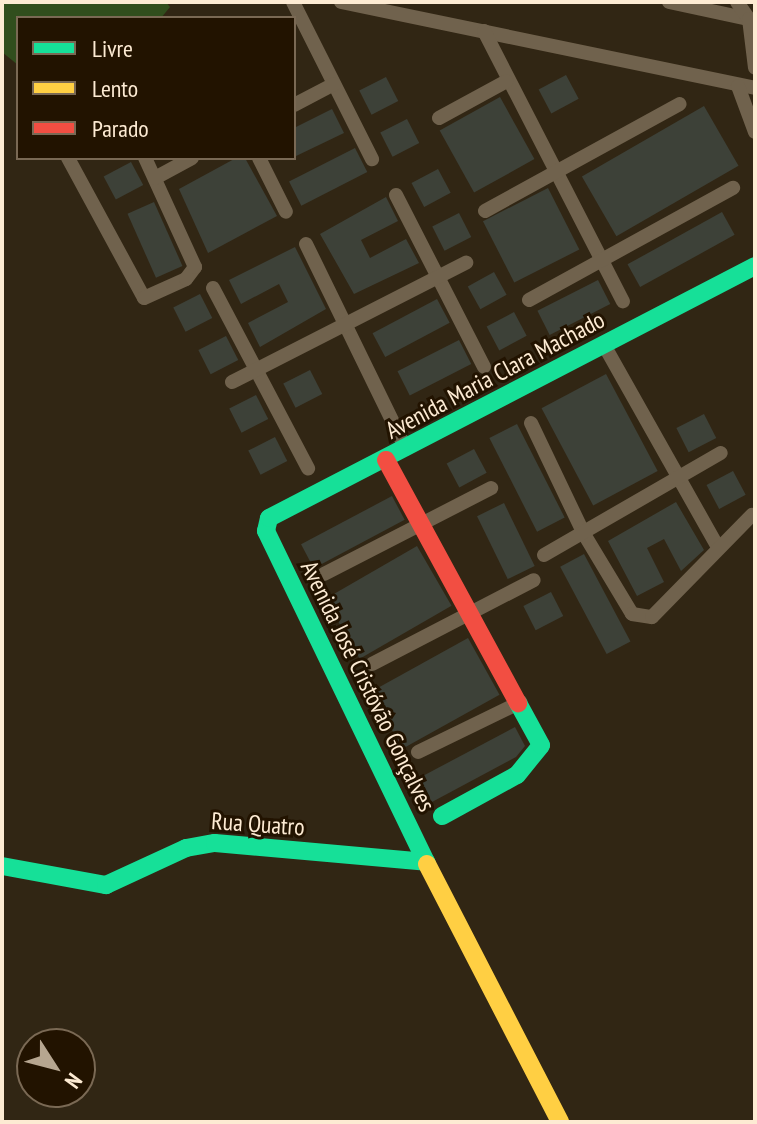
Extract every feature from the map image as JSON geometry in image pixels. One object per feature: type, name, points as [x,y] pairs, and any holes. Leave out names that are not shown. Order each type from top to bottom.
[{"type":"street","points":[[293,2],[372,159]]},
{"type":"street","points":[[341,2],[755,88]]},
{"type":"street","points":[[669,2],[749,19]]},
{"type":"street","points":[[737,2],[749,19],[755,68]]},
{"type":"street","points":[[484,31],[507,81],[558,167],[623,301]]},
{"type":"street","points":[[439,118],[507,81]]},
{"type":"street","points":[[296,104],[334,84]]},
{"type":"street","points":[[738,86],[755,132]]},
{"type":"street","points":[[485,211],[558,167],[680,104]]},
{"type":"street","points":[[69,160],[144,298],[186,279],[195,267],[146,160]]},
{"type":"street","points":[[155,178],[188,160]]},
{"type":"street","points":[[260,160],[286,212]]},
{"type":"street","points":[[529,300],[733,188]]},
{"type":"street","points":[[396,195],[484,367]]},
{"type":"street","points":[[306,244],[406,449]]},
{"type":"street","points":[[232,382],[347,328],[466,263]]},
{"type":"street","name":"Avenida Maria Clara Machado","points":[[266,531],[269,518],[755,266]]},
{"type":"street","points":[[213,288],[308,468]]},
{"type":"street","points":[[604,345],[718,547]]},
{"type":"street","points":[[531,423],[584,534],[632,614],[652,617],[752,515]]},
{"type":"street","points":[[544,555],[679,482],[721,453]]},
{"type":"street","points":[[386,460],[521,702],[540,753],[517,775],[442,816]]},
{"type":"street","points":[[324,574],[491,488]]},
{"type":"street","name":"Avenida José Cristóvão Gonçalves","points":[[266,531],[426,862],[560,1122]]},
{"type":"street","points":[[372,664],[534,580]]},
{"type":"street","points":[[418,752],[521,702]]},
{"type":"street","name":"Rua Quatro","points":[[2,866],[106,885],[186,848],[215,843],[426,862]]},
{"type":"green space","points":[[2,2],[166,2],[170,7],[163,16],[16,16],[16,63],[2,52]]},
{"type":"building","points":[[566,75],[579,99],[551,113],[539,90]]},
{"type":"building","points":[[386,77],[398,101],[372,115],[359,91]]},
{"type":"building","points":[[500,97],[534,159],[474,193],[440,130]]},
{"type":"building","points":[[704,106],[738,166],[616,236],[582,176]]},
{"type":"building","points":[[332,109],[344,133],[296,156],[296,127]]},
{"type":"building","points":[[407,119],[419,143],[393,157],[380,133]]},
{"type":"building","points":[[355,148],[367,172],[301,206],[289,182]]},
{"type":"building","points":[[232,160],[246,160],[277,216],[208,253],[179,189]]},
{"type":"building","points":[[131,162],[143,185],[116,200],[104,177]]},
{"type":"building","points":[[438,169],[451,193],[424,207],[412,183]]},
{"type":"building","points":[[548,188],[579,249],[514,283],[483,221]]},
{"type":"building","points":[[386,197],[398,221],[361,240],[370,258],[406,239],[419,263],[354,294],[320,234]]},
{"type":"building","points":[[154,202],[182,266],[156,278],[128,214]]},
{"type":"building","points":[[722,212],[735,235],[640,287],[628,264]]},
{"type":"building","points":[[459,213],[471,237],[445,251],[432,227]]},
{"type":"building","points":[[295,247],[326,309],[260,347],[248,323],[288,302],[279,284],[241,304],[229,280]]},
{"type":"building","points":[[494,272],[507,295],[480,309],[468,287]]},
{"type":"building","points":[[598,280],[610,304],[550,335],[537,311]]},
{"type":"building","points":[[200,294],[212,318],[186,332],[173,308]]},
{"type":"building","points":[[437,299],[450,323],[385,357],[373,333]]},
{"type":"building","points":[[514,312],[527,336],[499,350],[487,327]]},
{"type":"building","points":[[226,336],[238,360],[211,374],[198,350]]},
{"type":"building","points":[[459,340],[471,364],[410,395],[398,371]]},
{"type":"building","points":[[310,370],[322,394],[296,408],[283,384]]},
{"type":"building","points":[[606,374],[658,471],[593,505],[542,408]]},
{"type":"building","points":[[256,395],[268,419],[242,433],[229,409]]},
{"type":"building","points":[[704,414],[716,438],[689,452],[676,428]]},
{"type":"building","points":[[517,424],[565,518],[537,532],[489,438]]},
{"type":"building","points":[[275,437],[287,461],[261,475],[248,451]]},
{"type":"building","points":[[474,449],[487,473],[459,487],[447,464]]},
{"type":"building","points":[[733,471],[746,495],[719,509],[707,485]]},
{"type":"building","points":[[392,496],[405,520],[314,568],[301,544]]},
{"type":"building","points":[[676,502],[704,550],[681,571],[664,539],[647,548],[664,582],[637,596],[608,541]]},
{"type":"building","points":[[504,503],[535,566],[508,579],[477,516]]},
{"type":"building","points":[[417,546],[452,606],[360,659],[325,599]]},
{"type":"building","points":[[584,554],[630,641],[607,654],[560,567]]},
{"type":"building","points":[[551,592],[563,616],[536,630],[523,606]]},
{"type":"building","points":[[468,638],[500,695],[402,749],[371,692]]},
{"type":"building","points":[[515,727],[525,746],[516,757],[432,802],[419,778]]},
{"type":"traffic: fast","points":[[427,864],[266,531],[269,518],[755,266]]},
{"type":"traffic: fast","points":[[442,816],[517,775],[541,745],[518,703]]},
{"type":"traffic: fast","points":[[2,866],[106,885],[186,848],[215,843],[426,862]]},
{"type":"traffic: slow","points":[[427,864],[560,1122]]},
{"type":"traffic: jam","points":[[386,460],[518,703]]}]
